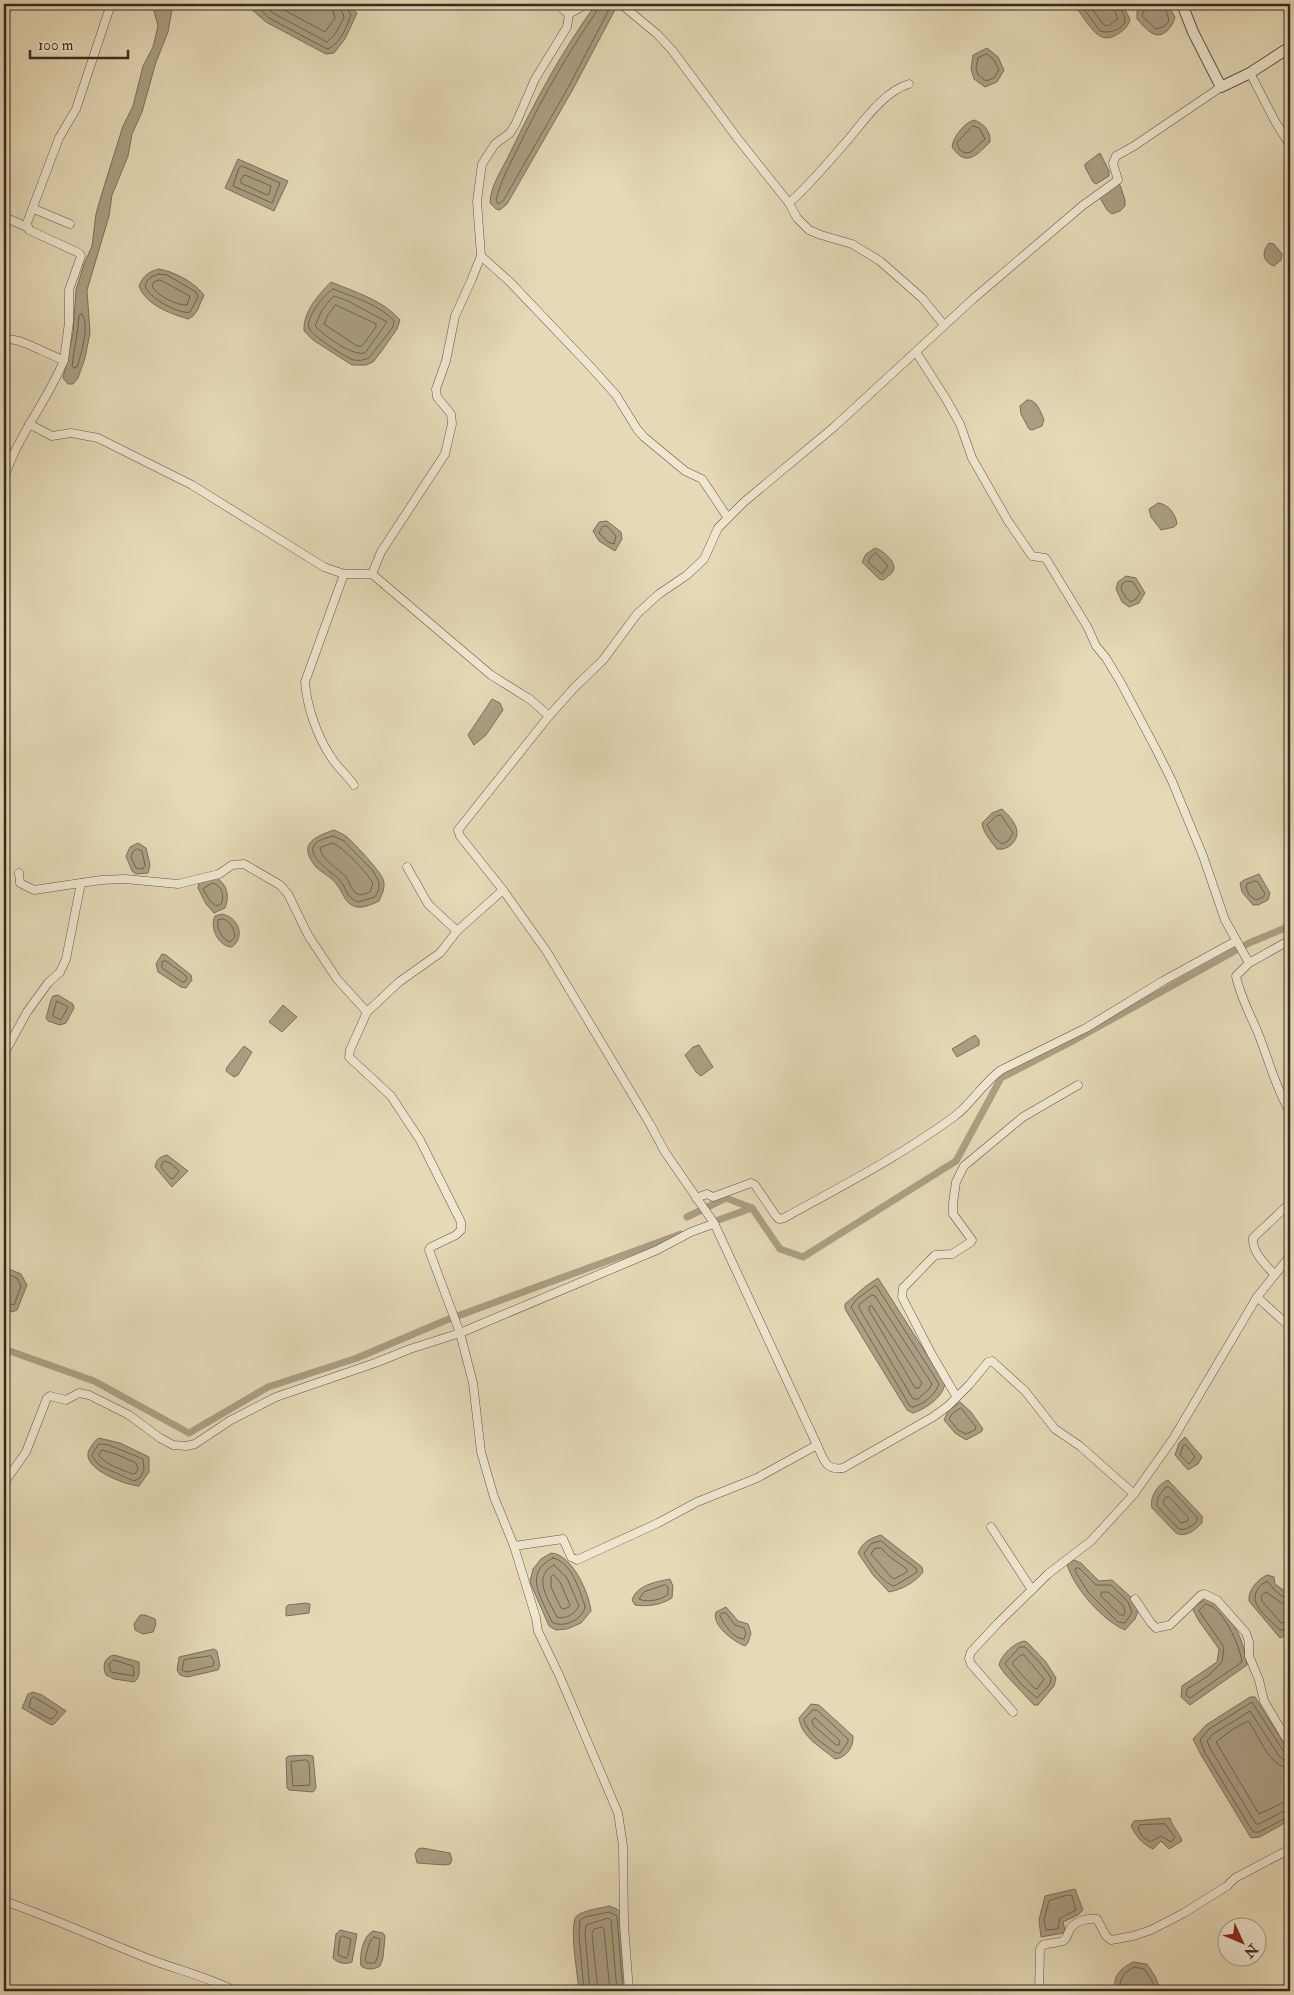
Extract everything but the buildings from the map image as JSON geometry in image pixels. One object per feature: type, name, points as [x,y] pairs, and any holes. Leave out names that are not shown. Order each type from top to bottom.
[{"type":"street","points":[[27,227],[60,138],[76,109],[110,4]]},
{"type":"street","points":[[556,4],[569,14]]},
{"type":"street","points":[[569,14],[586,4]]},
{"type":"street","points":[[622,4],[672,50],[738,139],[789,203],[797,218],[809,230],[852,244],[880,261],[922,298],[944,325]]},
{"type":"street","points":[[1182,4],[1193,32],[1221,87]]},
{"type":"street","points":[[372,574],[381,552],[445,454],[452,424],[451,414],[437,397],[436,389],[446,361],[455,316],[472,281],[481,256],[477,201],[482,164],[495,144],[510,132],[516,123],[535,79],[567,27],[569,14]]},
{"type":"street","points":[[1134,1494],[1080,1446],[1055,1429],[1025,1392],[992,1361],[988,1362],[948,1406],[933,1417],[843,1468],[834,1470],[829,1467],[714,1224],[665,1152],[547,952],[503,890],[460,836],[458,830],[549,716],[602,660],[637,614],[704,559],[718,528],[769,479],[834,427],[944,325],[1082,206],[1118,180],[1112,163],[1116,156],[1221,87],[1250,73],[1290,47]]},
{"type":"street","points":[[1250,73],[1276,123],[1290,145]]},
{"type":"street","points":[[789,203],[813,180],[862,122],[893,93],[909,84]]},
{"type":"street","points":[[34,209],[70,224]]},
{"type":"street","points":[[4,217],[79,253],[81,256],[69,290],[69,322],[64,360],[56,378],[9,462],[4,479]]},
{"type":"street","points":[[481,256],[510,282],[589,365],[616,395],[644,437],[685,471],[702,479],[728,518]]},
{"type":"street","points":[[4,339],[27,345],[64,360]]},
{"type":"street","points":[[916,352],[960,424],[972,458],[1012,527],[1032,556],[1045,558],[1048,562],[1088,628],[1096,646],[1106,658],[1121,683],[1172,781],[1206,864],[1225,920],[1247,959]]},
{"type":"street","points":[[29,424],[52,436],[71,433],[98,438],[192,485],[324,567],[344,574],[372,574],[491,675],[531,700],[549,716]]},
{"type":"street","points":[[344,574],[310,668],[306,682],[306,699],[314,722],[331,758],[354,785]]},
{"type":"street","points":[[19,873],[20,883],[34,890],[125,879],[178,884],[219,874],[232,865],[244,864],[280,886],[288,894],[308,935],[337,978],[367,1012]]},
{"type":"street","points":[[407,867],[428,904],[457,931]]},
{"type":"street","points":[[4,1054],[27,1012],[48,983],[60,972],[66,959],[81,883]]},
{"type":"street","points":[[503,890],[457,931],[440,953],[399,982],[367,1012],[350,1050],[349,1057],[392,1096],[420,1140],[461,1222],[461,1230],[456,1235],[430,1247],[429,1250],[459,1330],[473,1383],[481,1452],[494,1497],[514,1546],[538,1630],[618,1813],[623,1846],[624,1925],[629,1991]]},
{"type":"street","points":[[1290,940],[1247,959],[1236,976],[1239,991],[1258,1034],[1282,1098],[1290,1112]]},
{"type":"street","points":[[698,1200],[706,1194],[713,1197],[751,1183],[755,1185],[776,1216],[780,1219],[784,1218],[890,1158],[956,1116],[1001,1070],[1086,1028],[1163,981],[1238,943]]},
{"type":"street","points":[[956,1396],[902,1297],[903,1288],[935,1255],[952,1254],[971,1242],[972,1240],[953,1214],[956,1182],[964,1166],[1024,1118],[1078,1085]]},
{"type":"street","points":[[1274,1274],[1252,1244],[1253,1238],[1290,1203]]},
{"type":"street","points":[[4,1483],[26,1452],[47,1398],[50,1396],[66,1400],[79,1393],[89,1396],[129,1415],[156,1436],[173,1446],[194,1444],[231,1420],[276,1397],[375,1363],[459,1330],[657,1250],[691,1232],[714,1224]]},
{"type":"street","points":[[1013,1712],[970,1664],[971,1652],[990,1630],[1062,1562],[1091,1541],[1134,1494],[1174,1439],[1257,1297],[1290,1256]]},
{"type":"street","points":[[1257,1297],[1290,1327]]},
{"type":"street","points":[[514,1546],[562,1539],[571,1557],[577,1560],[658,1523],[697,1502],[757,1478],[817,1445]]},
{"type":"street","points":[[4,1471],[12,1473]]},
{"type":"street","points":[[992,1527],[1010,1559],[1032,1590]]},
{"type":"street","points":[[1135,1600],[1156,1628],[1170,1625],[1201,1595],[1204,1594],[1216,1600],[1246,1633],[1250,1656],[1264,1700],[1290,1745]]},
{"type":"street","points":[[1039,1991],[1040,1949],[1043,1945],[1064,1940],[1068,1936],[1070,1928],[1074,1925],[1089,1918],[1097,1920],[1106,1936],[1111,1940],[1151,1930],[1184,1913],[1228,1886],[1235,1878],[1290,1849]]},
{"type":"street","points":[[4,1901],[50,1917],[148,1958],[235,1991]]},
{"type":"water","points":[[152,4],[173,4],[168,32],[156,62],[142,112],[132,134],[128,156],[112,195],[109,216],[87,290],[90,333],[85,358],[78,378],[73,384],[68,384],[63,378],[73,333],[76,290],[92,246],[96,214],[123,126],[133,106],[143,66],[153,47],[158,26]]},
{"type":"water","points":[[250,4],[348,4],[357,13],[345,39],[334,53],[326,54],[266,22],[250,8]]},
{"type":"water","points":[[596,4],[618,4],[573,89],[507,204],[500,210],[496,209],[490,203],[497,177],[550,77]]},
{"type":"water","points":[[1075,4],[1122,4],[1130,19],[1126,28],[1118,34],[1106,38],[1102,37],[1091,28]]},
{"type":"water","points":[[1144,4],[1167,4],[1175,17],[1167,31],[1156,35],[1137,19],[1137,11]]},
{"type":"water","points":[[987,48],[998,57],[1004,70],[997,82],[985,87],[974,79],[971,69],[973,55]]},
{"type":"water","points":[[974,120],[986,128],[990,142],[976,155],[967,158],[962,157],[952,147],[953,143],[963,127]]},
{"type":"water","points":[[1100,153],[1109,171],[1109,176],[1096,184],[1093,182],[1085,164]]},
{"type":"water","points":[[238,159],[288,181],[274,211],[225,188]]},
{"type":"water","points":[[1117,183],[1120,185],[1125,206],[1120,211],[1112,214],[1107,210],[1099,196]]},
{"type":"water","points":[[1269,243],[1274,244],[1282,254],[1281,260],[1274,266],[1267,262],[1264,256],[1266,246]]},
{"type":"water","points":[[159,269],[184,278],[204,295],[193,316],[188,319],[166,311],[142,293],[139,286],[143,279],[149,273]]},
{"type":"water","points":[[331,282],[377,302],[400,320],[397,329],[373,362],[366,365],[352,365],[313,340],[304,331],[306,317],[316,298]]},
{"type":"water","points":[[1027,400],[1036,404],[1044,419],[1042,426],[1032,430],[1029,429],[1021,414],[1020,406]]},
{"type":"water","points":[[1158,503],[1168,507],[1173,513],[1177,524],[1174,527],[1161,530],[1151,517],[1149,509]]},
{"type":"water","points":[[607,521],[621,532],[622,539],[615,551],[599,541],[593,531],[599,522]]},
{"type":"water","points":[[875,548],[887,555],[894,567],[890,575],[883,580],[879,579],[862,562],[866,554]]},
{"type":"water","points":[[1126,576],[1136,578],[1145,593],[1139,603],[1129,607],[1122,602],[1116,589],[1118,582]]},
{"type":"water","points":[[492,699],[500,703],[503,710],[486,735],[474,745],[468,735]]},
{"type":"water","points":[[1002,809],[1013,821],[1017,835],[1010,845],[997,849],[988,837],[982,823],[992,813]]},
{"type":"water","points":[[334,830],[345,835],[381,875],[384,885],[379,901],[363,907],[353,906],[347,901],[335,882],[316,867],[310,859],[308,847],[310,842]]},
{"type":"water","points":[[138,843],[146,848],[150,865],[148,873],[136,874],[132,871],[126,856],[130,847]]},
{"type":"water","points":[[1259,874],[1270,893],[1268,900],[1258,905],[1253,905],[1242,892],[1240,883]]},
{"type":"water","points":[[216,877],[225,887],[227,899],[225,908],[214,913],[206,904],[198,888],[199,883]]},
{"type":"water","points":[[222,914],[232,919],[238,928],[239,938],[232,947],[223,944],[214,931],[213,921],[215,916]]},
{"type":"water","points":[[162,954],[166,955],[191,975],[192,980],[186,988],[181,987],[158,972],[156,964]]},
{"type":"water","points":[[58,995],[73,1004],[74,1008],[66,1023],[60,1025],[48,1021],[46,1018],[53,996]]},
{"type":"water","points":[[283,1005],[297,1017],[282,1032],[269,1022]]},
{"type":"water","points":[[975,1035],[979,1040],[979,1045],[957,1057],[952,1049]]},
{"type":"water","points":[[699,1045],[713,1067],[701,1076],[696,1072],[685,1055],[693,1047]]},
{"type":"water","points":[[244,1046],[252,1052],[238,1075],[234,1077],[226,1071],[227,1067]]},
{"type":"water","points":[[167,1155],[188,1171],[172,1187],[155,1167],[158,1159]]},
{"type":"water","points":[[4,1267],[21,1274],[27,1285],[17,1310],[12,1312],[4,1307]]},
{"type":"water","points":[[878,1278],[945,1383],[937,1398],[928,1406],[913,1413],[907,1410],[845,1309],[845,1304]]},
{"type":"water","points":[[960,1402],[971,1412],[983,1429],[966,1440],[955,1433],[944,1420],[948,1411]]},
{"type":"water","points":[[1185,1437],[1202,1457],[1198,1464],[1188,1470],[1175,1455],[1179,1443]]},
{"type":"water","points":[[99,1438],[120,1443],[149,1457],[149,1472],[139,1486],[115,1479],[97,1469],[91,1463],[88,1457],[89,1450]]},
{"type":"water","points":[[1168,1480],[1202,1516],[1202,1523],[1187,1534],[1176,1533],[1152,1508],[1151,1504],[1155,1491]]},
{"type":"water","points":[[881,1535],[922,1567],[923,1572],[908,1585],[889,1592],[873,1575],[858,1553],[867,1541]]},
{"type":"water","points":[[551,1553],[559,1555],[572,1567],[583,1585],[590,1603],[591,1611],[581,1623],[567,1629],[556,1630],[549,1626],[530,1582],[533,1569],[541,1559]]},
{"type":"water","points":[[1074,1560],[1081,1563],[1099,1581],[1112,1580],[1133,1599],[1138,1611],[1135,1619],[1125,1630],[1116,1626],[1082,1593],[1067,1564]]},
{"type":"water","points":[[1267,1575],[1274,1577],[1275,1584],[1290,1595],[1290,1633],[1280,1638],[1249,1601],[1250,1593],[1254,1586]]},
{"type":"water","points":[[670,1579],[673,1586],[672,1598],[654,1605],[635,1605],[632,1600],[634,1595],[642,1588]]},
{"type":"water","points":[[1207,1598],[1223,1611],[1235,1627],[1243,1646],[1247,1665],[1190,1705],[1181,1697],[1182,1686],[1217,1662],[1219,1649],[1192,1608]]},
{"type":"water","points":[[310,1604],[309,1613],[286,1616],[286,1607],[288,1605]]},
{"type":"water","points":[[726,1607],[738,1621],[748,1624],[751,1633],[745,1646],[724,1632],[717,1622],[716,1612]]},
{"type":"water","points":[[140,1615],[155,1619],[156,1624],[153,1632],[143,1634],[135,1630],[134,1624]]},
{"type":"water","points":[[1024,1641],[1046,1662],[1056,1678],[1054,1686],[1038,1705],[1034,1705],[1004,1673],[999,1665],[1002,1657],[1008,1650]]},
{"type":"water","points":[[214,1649],[217,1651],[220,1666],[218,1670],[187,1677],[180,1675],[177,1670],[179,1657]]},
{"type":"water","points":[[114,1655],[139,1662],[139,1676],[134,1682],[114,1679],[106,1675],[104,1669],[106,1660]]},
{"type":"water","points":[[33,1692],[42,1695],[66,1711],[54,1724],[51,1725],[22,1708],[28,1694]]},
{"type":"water","points":[[1250,1697],[1255,1697],[1290,1753],[1290,1820],[1260,1837],[1251,1838],[1193,1739],[1206,1725]]},
{"type":"water","points":[[811,1704],[819,1705],[853,1736],[851,1748],[843,1757],[835,1759],[813,1742],[804,1731],[799,1718]]},
{"type":"water","points":[[289,1756],[313,1756],[316,1788],[313,1792],[289,1790],[287,1788],[286,1758]]},
{"type":"water","points":[[1170,1818],[1182,1841],[1169,1849],[1161,1841],[1153,1849],[1149,1847],[1140,1839],[1131,1826],[1134,1821]]},
{"type":"water","points":[[418,1849],[450,1853],[452,1860],[450,1864],[445,1865],[417,1863],[415,1854]]},
{"type":"water","points":[[1075,1889],[1083,1910],[1078,1915],[1063,1922],[1065,1930],[1063,1933],[1041,1937],[1039,1920],[1045,1896]]},
{"type":"water","points":[[609,1906],[621,1913],[628,1991],[579,1991],[573,1931],[574,1922],[578,1915],[586,1911]]},
{"type":"water","points":[[340,1930],[357,1934],[352,1962],[349,1963],[341,1963],[333,1958],[336,1934]]},
{"type":"water","points":[[373,1931],[383,1933],[385,1936],[383,1958],[380,1966],[368,1969],[361,1966],[361,1951],[364,1941]]},
{"type":"water","points":[[1133,1962],[1147,1964],[1155,1976],[1161,1991],[1116,1991],[1116,1977],[1125,1967]]},
{"type":"waterway","points":[[687,1217],[726,1198],[752,1208],[780,1249],[803,1257],[956,1161],[1001,1078],[1069,1043],[1249,943],[1290,926]]},
{"type":"waterway","points":[[710,1223],[752,1208]]},
{"type":"waterway","points":[[4,1349],[94,1381],[189,1433],[268,1387],[357,1358],[444,1321],[681,1234]]}]
